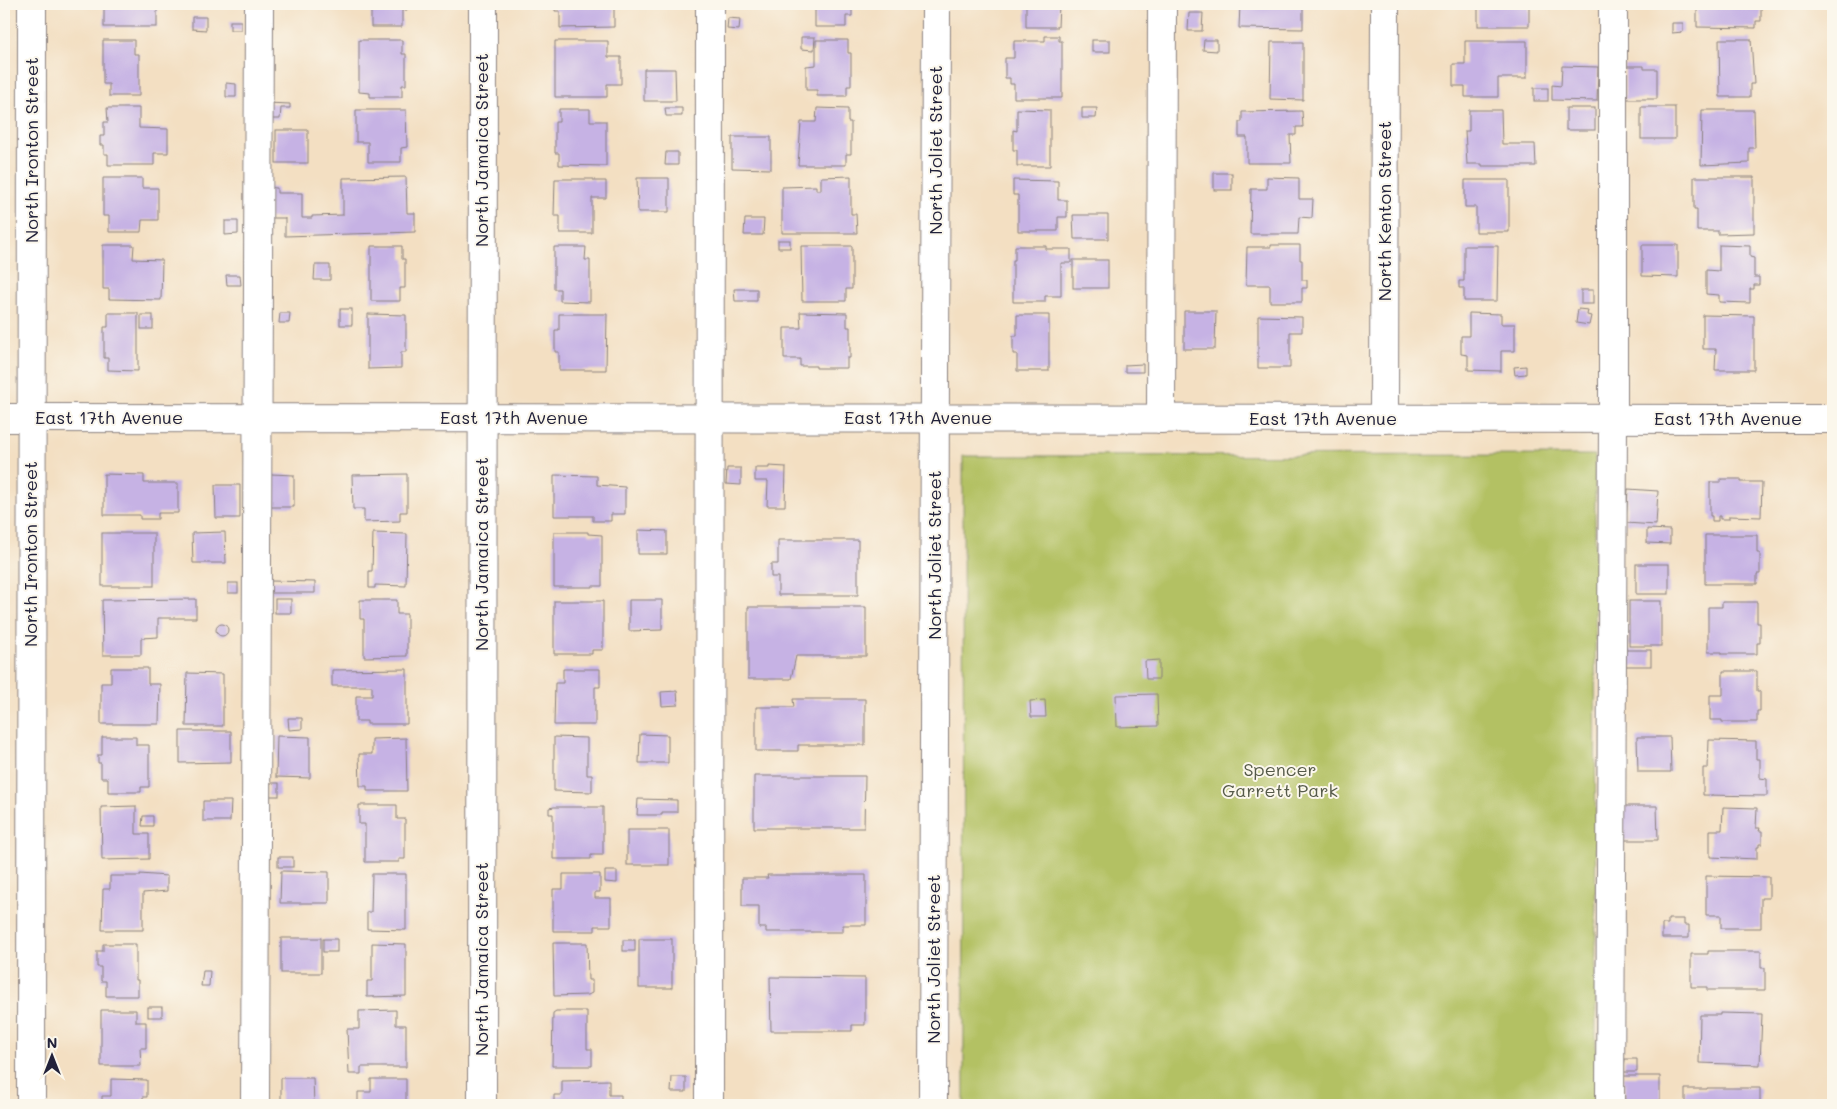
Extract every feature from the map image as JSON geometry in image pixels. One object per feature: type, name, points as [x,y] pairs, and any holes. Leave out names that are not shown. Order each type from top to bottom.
[{"type":"street","name":"North Ironton Street","points":[[31,1105],[32,4]]},
{"type":"street","points":[[255,1105],[258,4]]},
{"type":"street","name":"North Jamaica Street","points":[[482,4],[482,1105]]},
{"type":"street","points":[[709,1105],[710,4]]},
{"type":"street","name":"North Joliet Street","points":[[934,1105],[936,4]]},
{"type":"street","points":[[1161,419],[1162,4]]},
{"type":"street","name":"North Kenton Street","points":[[1384,419],[1385,4]]},
{"type":"street","points":[[1610,1105],[1613,4]]},
{"type":"street","name":"East 17th Avenue","points":[[4,418],[1833,419]]},
{"type":"green space","name":"Spencer Garrett Park","points":[[1595,455],[1596,1105],[964,1105],[963,456]]},
{"type":"building","points":[[104,4],[157,4],[157,27],[104,27]]},
{"type":"building","points":[[371,4],[407,4],[407,10],[402,10],[402,27],[371,27]]},
{"type":"building","points":[[555,4],[614,4],[614,27],[560,28],[560,11],[555,11]]},
{"type":"building","points":[[815,4],[852,4],[852,16],[846,16],[846,27],[815,27]]},
{"type":"building","points":[[1026,4],[1059,4],[1058,27],[1026,27]]},
{"type":"building","points":[[1240,4],[1303,4],[1303,29],[1239,28]]},
{"type":"building","points":[[1478,4],[1529,4],[1529,26],[1478,26]]},
{"type":"building","points":[[1697,4],[1761,4],[1761,21],[1756,21],[1756,28],[1697,27]]},
{"type":"building","points":[[1189,13],[1203,13],[1202,31],[1188,31]]},
{"type":"building","points":[[192,17],[206,17],[206,30],[192,29]]},
{"type":"building","points":[[728,18],[740,19],[739,30],[727,29]]},
{"type":"building","points":[[230,21],[241,21],[241,30],[230,30]]},
{"type":"building","points":[[1672,23],[1683,23],[1683,32],[1672,33]]},
{"type":"building","points":[[1045,36],[1059,36],[1059,41],[1062,41],[1062,98],[1014,98],[1014,84],[1010,84],[1010,78],[1005,78],[1005,58],[1014,58],[1014,41],[1045,41]]},
{"type":"building","points":[[801,37],[815,37],[814,50],[801,49]]},
{"type":"building","points":[[1719,39],[1751,39],[1754,84],[1750,84],[1750,97],[1720,97]]},
{"type":"building","points":[[103,40],[134,40],[134,54],[139,54],[139,96],[109,96],[109,84],[103,84]]},
{"type":"building","points":[[359,40],[402,40],[402,54],[406,54],[406,85],[402,85],[402,97],[370,97],[370,93],[359,92]]},
{"type":"building","points":[[816,40],[848,40],[848,53],[851,53],[851,86],[847,86],[847,96],[817,96],[817,90],[806,90],[806,66],[816,65]]},
{"type":"building","points":[[1092,40],[1110,40],[1110,52],[1092,52]]},
{"type":"building","points":[[1204,40],[1217,40],[1217,51],[1203,50]]},
{"type":"building","points":[[555,41],[608,41],[608,57],[621,57],[621,84],[607,84],[607,97],[555,97]]},
{"type":"building","points":[[1465,41],[1527,41],[1527,78],[1498,78],[1498,97],[1465,97],[1465,86],[1453,86],[1453,64],[1465,64]]},
{"type":"building","points":[[1271,42],[1303,42],[1303,100],[1270,99]]},
{"type":"building","points":[[1562,66],[1598,67],[1597,101],[1552,100],[1552,85],[1561,86]]},
{"type":"building","points":[[1625,66],[1644,66],[1644,69],[1657,69],[1657,99],[1625,99]]},
{"type":"building","points":[[644,69],[675,69],[676,101],[644,101]]},
{"type":"building","points":[[226,83],[236,84],[236,97],[226,97]]},
{"type":"building","points":[[1534,88],[1548,88],[1548,101],[1534,101]]},
{"type":"building","points":[[266,103],[290,104],[290,108],[281,108],[280,119],[266,119]]},
{"type":"building","points":[[1641,107],[1675,107],[1675,139],[1641,139]]},
{"type":"building","points":[[107,108],[139,108],[139,128],[168,129],[168,153],[154,153],[154,165],[108,165],[108,154],[104,154],[104,145],[100,145],[100,136],[104,136],[104,122],[108,122]]},
{"type":"building","points":[[665,108],[682,108],[682,116],[666,116]]},
{"type":"building","points":[[817,108],[848,109],[848,122],[851,122],[851,154],[846,154],[846,165],[798,165],[801,122],[816,122]]},
{"type":"building","points":[[1082,108],[1097,108],[1096,118],[1082,118]]},
{"type":"building","points":[[1566,108],[1595,108],[1595,130],[1566,130]]},
{"type":"building","points":[[559,109],[590,109],[590,121],[606,121],[606,166],[559,165],[559,153],[555,153],[555,122],[559,122]]},
{"type":"building","points":[[1017,109],[1050,110],[1050,166],[1017,166],[1017,150],[1013,150],[1013,130],[1017,131]]},
{"type":"building","points":[[356,110],[406,110],[407,147],[401,148],[401,162],[368,162],[368,142],[356,142]]},
{"type":"building","points":[[1469,110],[1501,110],[1502,144],[1535,144],[1536,166],[1482,166],[1482,164],[1467,164],[1465,131],[1469,131]]},
{"type":"building","points":[[1702,110],[1754,110],[1755,148],[1749,148],[1749,163],[1701,165]]},
{"type":"building","points":[[1302,111],[1303,127],[1296,127],[1296,135],[1290,135],[1291,163],[1247,163],[1247,137],[1239,137],[1239,122],[1242,122],[1242,112]]},
{"type":"building","points":[[276,130],[308,130],[308,163],[276,163]]},
{"type":"building","points":[[732,137],[771,137],[771,169],[732,168]]},
{"type":"building","points":[[666,152],[678,152],[678,165],[665,165]]},
{"type":"building","points":[[1214,173],[1232,173],[1232,190],[1214,190]]},
{"type":"building","points":[[851,176],[851,214],[856,214],[857,233],[782,233],[782,187],[816,186],[816,190],[821,190],[821,177]]},
{"type":"building","points":[[406,177],[407,213],[415,213],[415,232],[285,236],[285,218],[269,218],[266,187],[277,188],[277,193],[302,193],[302,218],[312,218],[312,216],[343,215],[343,178]]},
{"type":"building","points":[[1267,177],[1299,178],[1299,199],[1313,199],[1312,218],[1299,217],[1298,234],[1250,234],[1251,189],[1267,189]]},
{"type":"building","points":[[1694,177],[1754,177],[1754,233],[1718,234],[1718,231],[1697,231],[1697,209],[1694,209]]},
{"type":"building","points":[[103,178],[142,178],[142,188],[158,188],[158,220],[142,220],[141,232],[109,232],[109,216],[103,216]]},
{"type":"building","points":[[637,178],[669,178],[669,212],[638,212]]},
{"type":"building","points":[[555,179],[594,179],[594,181],[606,181],[606,198],[592,198],[592,233],[560,233],[560,216],[554,216]]},
{"type":"building","points":[[1013,180],[1058,181],[1058,200],[1067,200],[1067,217],[1058,217],[1058,231],[1018,231],[1018,195],[1013,195]]},
{"type":"building","points":[[1465,180],[1509,180],[1509,232],[1476,232],[1476,207],[1465,207]]},
{"type":"building","points":[[1073,215],[1108,215],[1108,239],[1074,239]]},
{"type":"building","points":[[745,219],[764,219],[763,235],[744,235]]},
{"type":"building","points":[[225,221],[238,221],[238,234],[225,235]]},
{"type":"building","points":[[778,240],[790,240],[790,248],[778,248]]},
{"type":"building","points":[[103,245],[134,245],[133,259],[162,260],[161,300],[109,299],[109,289],[103,289]]},
{"type":"building","points":[[1271,245],[1300,245],[1302,280],[1307,280],[1307,288],[1302,288],[1302,302],[1270,302],[1270,285],[1246,285],[1247,247],[1271,247]]},
{"type":"building","points":[[1642,245],[1678,245],[1678,277],[1642,276]]},
{"type":"building","points":[[1719,245],[1750,246],[1750,257],[1754,258],[1754,277],[1759,277],[1759,285],[1754,285],[1754,289],[1750,289],[1750,303],[1719,302],[1719,295],[1706,294],[1706,270],[1719,271]]},
{"type":"building","points":[[371,246],[402,246],[402,259],[405,259],[405,288],[400,288],[400,301],[371,301]]},
{"type":"building","points":[[801,246],[852,246],[852,289],[846,289],[846,301],[802,301]]},
{"type":"building","points":[[1015,246],[1046,246],[1046,249],[1071,249],[1071,263],[1061,263],[1061,296],[1045,296],[1045,302],[1013,302]]},
{"type":"building","points":[[1464,246],[1498,246],[1497,301],[1464,301],[1464,288],[1459,288],[1459,281],[1464,281]]},
{"type":"building","points":[[554,247],[586,247],[585,260],[590,260],[590,302],[560,301],[560,289],[554,289]]},
{"type":"building","points":[[1073,260],[1108,260],[1108,288],[1073,288]]},
{"type":"building","points":[[315,265],[330,265],[330,280],[314,280]]},
{"type":"building","points":[[226,275],[240,275],[241,285],[227,285]]},
{"type":"building","points":[[734,289],[757,289],[757,301],[735,301]]},
{"type":"building","points":[[1581,290],[1593,290],[1593,304],[1581,304]]},
{"type":"building","points":[[340,309],[352,309],[352,325],[340,325]]},
{"type":"building","points":[[1578,309],[1588,310],[1587,315],[1591,316],[1589,325],[1576,323]]},
{"type":"building","points":[[1184,311],[1216,311],[1215,349],[1184,349]]},
{"type":"building","points":[[800,312],[847,313],[847,327],[850,327],[850,358],[847,358],[847,368],[800,366],[800,359],[784,359],[784,328],[801,328]]},
{"type":"building","points":[[108,313],[138,313],[138,371],[108,370],[108,358],[104,358],[104,327],[108,327]]},
{"type":"building","points":[[280,313],[290,313],[289,323],[279,323]]},
{"type":"building","points":[[1469,313],[1501,314],[1501,324],[1515,324],[1515,351],[1501,351],[1501,371],[1468,370],[1468,355],[1461,354],[1461,336],[1469,336]]},
{"type":"building","points":[[368,314],[406,315],[406,352],[401,352],[401,368],[368,369]]},
{"type":"building","points":[[559,314],[607,314],[606,370],[559,370],[559,352],[555,352],[555,330],[559,330]]},
{"type":"building","points":[[141,315],[153,315],[153,329],[141,329]]},
{"type":"building","points":[[1017,315],[1049,315],[1049,371],[1017,371],[1017,354],[1013,354],[1013,336],[1017,336]]},
{"type":"building","points":[[1703,315],[1754,316],[1754,370],[1715,370],[1716,349],[1703,349]]},
{"type":"building","points":[[1258,316],[1302,317],[1302,332],[1290,332],[1290,368],[1258,368]]},
{"type":"building","points":[[1143,364],[1143,372],[1125,372],[1125,365]]},
{"type":"building","points":[[1526,366],[1526,374],[1515,375],[1514,367]]},
{"type":"building","points":[[769,466],[786,467],[785,506],[767,506],[768,481],[755,481],[755,468],[769,468]]},
{"type":"building","points":[[727,468],[741,468],[741,485],[726,484]]},
{"type":"building","points":[[104,474],[144,475],[144,483],[178,483],[178,513],[158,513],[158,519],[140,519],[140,515],[104,515]]},
{"type":"building","points":[[271,474],[294,475],[294,507],[271,507]]},
{"type":"building","points":[[407,474],[407,512],[400,512],[400,521],[364,522],[364,509],[353,509],[352,475]]},
{"type":"building","points":[[554,475],[597,476],[597,485],[625,487],[625,514],[611,514],[611,521],[593,521],[593,516],[554,516]]},
{"type":"building","points":[[1721,479],[1741,479],[1741,482],[1762,482],[1761,517],[1729,516],[1729,519],[1720,519],[1720,516],[1718,516],[1718,521],[1712,521],[1712,516],[1710,516],[1710,482],[1721,482]]},
{"type":"building","points":[[215,485],[240,485],[240,518],[216,518]]},
{"type":"building","points":[[1628,489],[1658,491],[1656,525],[1626,523]]},
{"type":"building","points":[[1647,529],[1670,530],[1670,544],[1647,543]]},
{"type":"building","points":[[638,530],[667,531],[667,554],[638,554]]},
{"type":"building","points":[[225,532],[226,563],[193,563],[192,533]]},
{"type":"building","points":[[554,532],[588,532],[588,534],[602,535],[602,586],[554,587]]},
{"type":"building","points":[[102,533],[154,533],[154,586],[102,586]]},
{"type":"building","points":[[373,533],[407,534],[406,586],[375,585],[375,588],[369,588],[369,571],[372,571]]},
{"type":"building","points":[[1705,535],[1757,535],[1757,553],[1760,553],[1760,574],[1757,574],[1757,584],[1705,584]]},
{"type":"building","points":[[778,540],[858,540],[858,595],[778,595],[778,577],[771,577],[771,564],[778,564]]},
{"type":"building","points":[[1636,564],[1669,564],[1669,594],[1636,594]]},
{"type":"building","points":[[271,581],[315,582],[315,593],[271,593]]},
{"type":"building","points":[[228,583],[238,583],[238,593],[228,593]]},
{"type":"building","points":[[196,599],[196,618],[158,618],[158,637],[141,638],[141,655],[103,655],[102,600]]},
{"type":"building","points":[[275,599],[291,599],[291,613],[275,613]]},
{"type":"building","points":[[360,600],[397,600],[397,614],[407,614],[407,656],[364,657],[364,619],[360,619]]},
{"type":"building","points":[[629,600],[662,600],[662,630],[629,631]]},
{"type":"building","points":[[554,601],[603,601],[603,650],[592,650],[592,654],[554,654]]},
{"type":"building","points":[[1629,601],[1661,601],[1661,646],[1629,646]]},
{"type":"building","points":[[1722,602],[1757,602],[1757,623],[1760,623],[1760,643],[1757,643],[1757,654],[1708,652],[1708,607],[1722,607]]},
{"type":"building","points":[[748,607],[866,607],[866,656],[796,656],[791,679],[748,679]]},
{"type":"building","points":[[220,624],[224,624],[228,630],[224,636],[220,636],[216,632],[216,628]]},
{"type":"building","points":[[1621,650],[1651,650],[1651,666],[1621,666]]},
{"type":"building","points":[[1159,660],[1159,679],[1146,679],[1145,661]]},
{"type":"building","points":[[111,668],[148,668],[148,684],[160,684],[159,724],[101,724],[101,683],[111,683]]},
{"type":"building","points":[[407,669],[407,724],[367,724],[367,721],[356,721],[356,696],[372,696],[372,686],[332,686],[332,670]]},
{"type":"building","points":[[563,669],[600,669],[600,687],[595,687],[595,725],[554,725],[555,683],[563,683]]},
{"type":"building","points":[[1723,671],[1757,671],[1760,711],[1757,711],[1757,722],[1710,720],[1710,695],[1723,695]]},
{"type":"building","points":[[187,673],[223,674],[223,726],[186,726]]},
{"type":"building","points":[[677,691],[678,705],[662,706],[661,692]]},
{"type":"building","points":[[1157,694],[1158,726],[1117,727],[1116,695]]},
{"type":"building","points":[[793,699],[865,699],[865,745],[798,745],[798,751],[756,751],[756,707],[794,707]]},
{"type":"building","points":[[1045,700],[1046,717],[1031,717],[1030,701]]},
{"type":"building","points":[[288,718],[302,718],[302,729],[289,730]]},
{"type":"building","points":[[180,731],[231,731],[231,762],[180,763]]},
{"type":"building","points":[[640,734],[668,735],[668,763],[639,763]]},
{"type":"building","points":[[277,736],[310,737],[310,778],[276,777]]},
{"type":"building","points":[[102,737],[136,737],[136,745],[149,745],[149,787],[141,787],[141,792],[108,792],[108,778],[101,778],[101,763],[98,763],[98,755],[102,755]]},
{"type":"building","points":[[554,737],[587,738],[587,775],[592,775],[592,792],[554,791]]},
{"type":"building","points":[[1637,737],[1670,737],[1671,772],[1638,772]]},
{"type":"building","points":[[406,738],[407,791],[367,791],[367,786],[360,786],[359,754],[372,754],[372,739]]},
{"type":"building","points":[[1709,740],[1756,741],[1756,759],[1760,759],[1760,778],[1767,779],[1767,796],[1703,795],[1703,768],[1708,768]]},
{"type":"building","points":[[754,776],[865,776],[864,828],[754,828]]},
{"type":"building","points":[[269,783],[279,783],[279,796],[269,796]]},
{"type":"building","points":[[638,799],[677,800],[677,812],[662,812],[662,815],[637,815]]},
{"type":"building","points":[[203,801],[231,801],[230,821],[203,821]]},
{"type":"building","points":[[359,805],[397,805],[397,819],[405,819],[405,859],[399,859],[399,862],[365,862],[365,824],[359,824]]},
{"type":"building","points":[[136,806],[136,834],[149,834],[149,859],[102,860],[101,807]]},
{"type":"building","points":[[1623,806],[1657,806],[1658,840],[1623,840]]},
{"type":"building","points":[[603,807],[603,855],[591,855],[591,859],[553,859],[553,814],[549,814],[549,808]]},
{"type":"building","points":[[1723,807],[1757,808],[1756,828],[1760,828],[1759,831],[1762,831],[1762,844],[1759,844],[1759,847],[1757,847],[1757,859],[1710,857],[1710,830],[1722,830]]},
{"type":"building","points":[[143,816],[153,816],[153,826],[142,826]]},
{"type":"building","points":[[627,830],[669,830],[669,865],[627,865]]},
{"type":"building","points":[[278,857],[293,857],[293,867],[278,867]]},
{"type":"building","points":[[281,871],[329,872],[329,903],[280,903]]},
{"type":"building","points":[[605,871],[617,871],[617,883],[605,882]]},
{"type":"building","points":[[140,874],[167,876],[167,891],[143,893],[143,930],[102,930],[103,889],[110,889],[110,876],[140,876]]},
{"type":"building","points":[[372,874],[406,874],[406,930],[367,929],[367,912],[371,912]]},
{"type":"building","points":[[563,874],[600,874],[600,892],[595,892],[595,898],[611,898],[611,926],[595,926],[595,931],[553,931],[553,889],[563,889]]},
{"type":"building","points":[[767,875],[866,875],[866,925],[843,925],[843,932],[766,932],[766,928],[759,928],[759,906],[742,906],[742,878],[768,878]]},
{"type":"building","points":[[1706,876],[1769,877],[1769,898],[1761,898],[1761,928],[1721,928],[1721,915],[1706,915]]},
{"type":"building","points":[[1668,919],[1684,919],[1684,925],[1689,925],[1689,938],[1662,938],[1662,924],[1668,924]]},
{"type":"building","points":[[281,938],[321,938],[321,973],[281,973]]},
{"type":"building","points":[[323,939],[337,939],[337,952],[323,952]]},
{"type":"building","points":[[639,939],[672,939],[672,988],[639,988]]},
{"type":"building","points":[[623,940],[635,940],[635,951],[623,951]]},
{"type":"building","points":[[372,943],[406,944],[406,996],[367,997],[367,981],[372,981]]},
{"type":"building","points":[[553,943],[587,943],[588,980],[592,980],[592,993],[588,995],[554,996]]},
{"type":"building","points":[[103,944],[136,944],[138,996],[106,996],[106,981],[101,981],[101,967],[97,967],[97,951],[103,951]]},
{"type":"building","points":[[1708,951],[1761,951],[1761,968],[1765,968],[1765,990],[1707,990],[1707,987],[1691,987],[1691,954],[1708,954]]},
{"type":"building","points":[[203,971],[210,971],[209,986],[201,986]]},
{"type":"building","points":[[770,977],[865,978],[865,1025],[852,1025],[852,1031],[771,1031]]},
{"type":"building","points":[[148,1007],[162,1007],[162,1017],[148,1017]]},
{"type":"building","points":[[101,1010],[136,1010],[136,1022],[146,1022],[146,1048],[140,1048],[141,1066],[101,1066]]},
{"type":"building","points":[[396,1010],[396,1025],[406,1025],[406,1067],[361,1067],[361,1074],[349,1074],[347,1029],[359,1029],[359,1011]]},
{"type":"building","points":[[556,1011],[587,1011],[587,1049],[592,1049],[592,1066],[552,1066],[553,1013]]},
{"type":"building","points":[[1720,1013],[1762,1014],[1760,1065],[1699,1063],[1700,1015],[1720,1015]]},
{"type":"building","points":[[1625,1059],[1637,1059],[1637,1072],[1624,1072]]},
{"type":"building","points":[[1624,1076],[1660,1076],[1660,1105],[1625,1105]]},
{"type":"building","points":[[672,1077],[686,1077],[686,1092],[671,1092]]},
{"type":"building","points":[[281,1078],[313,1078],[314,1105],[281,1105]]},
{"type":"building","points":[[111,1079],[147,1080],[147,1097],[143,1097],[142,1105],[102,1105],[102,1096],[111,1096]]},
{"type":"building","points":[[371,1079],[406,1079],[406,1105],[358,1105],[358,1092],[371,1092]]},
{"type":"building","points":[[609,1080],[609,1095],[621,1095],[621,1105],[554,1105],[554,1095],[562,1095],[562,1081]]},
{"type":"building","points":[[1760,1088],[1760,1105],[1685,1105],[1685,1089]]}]
